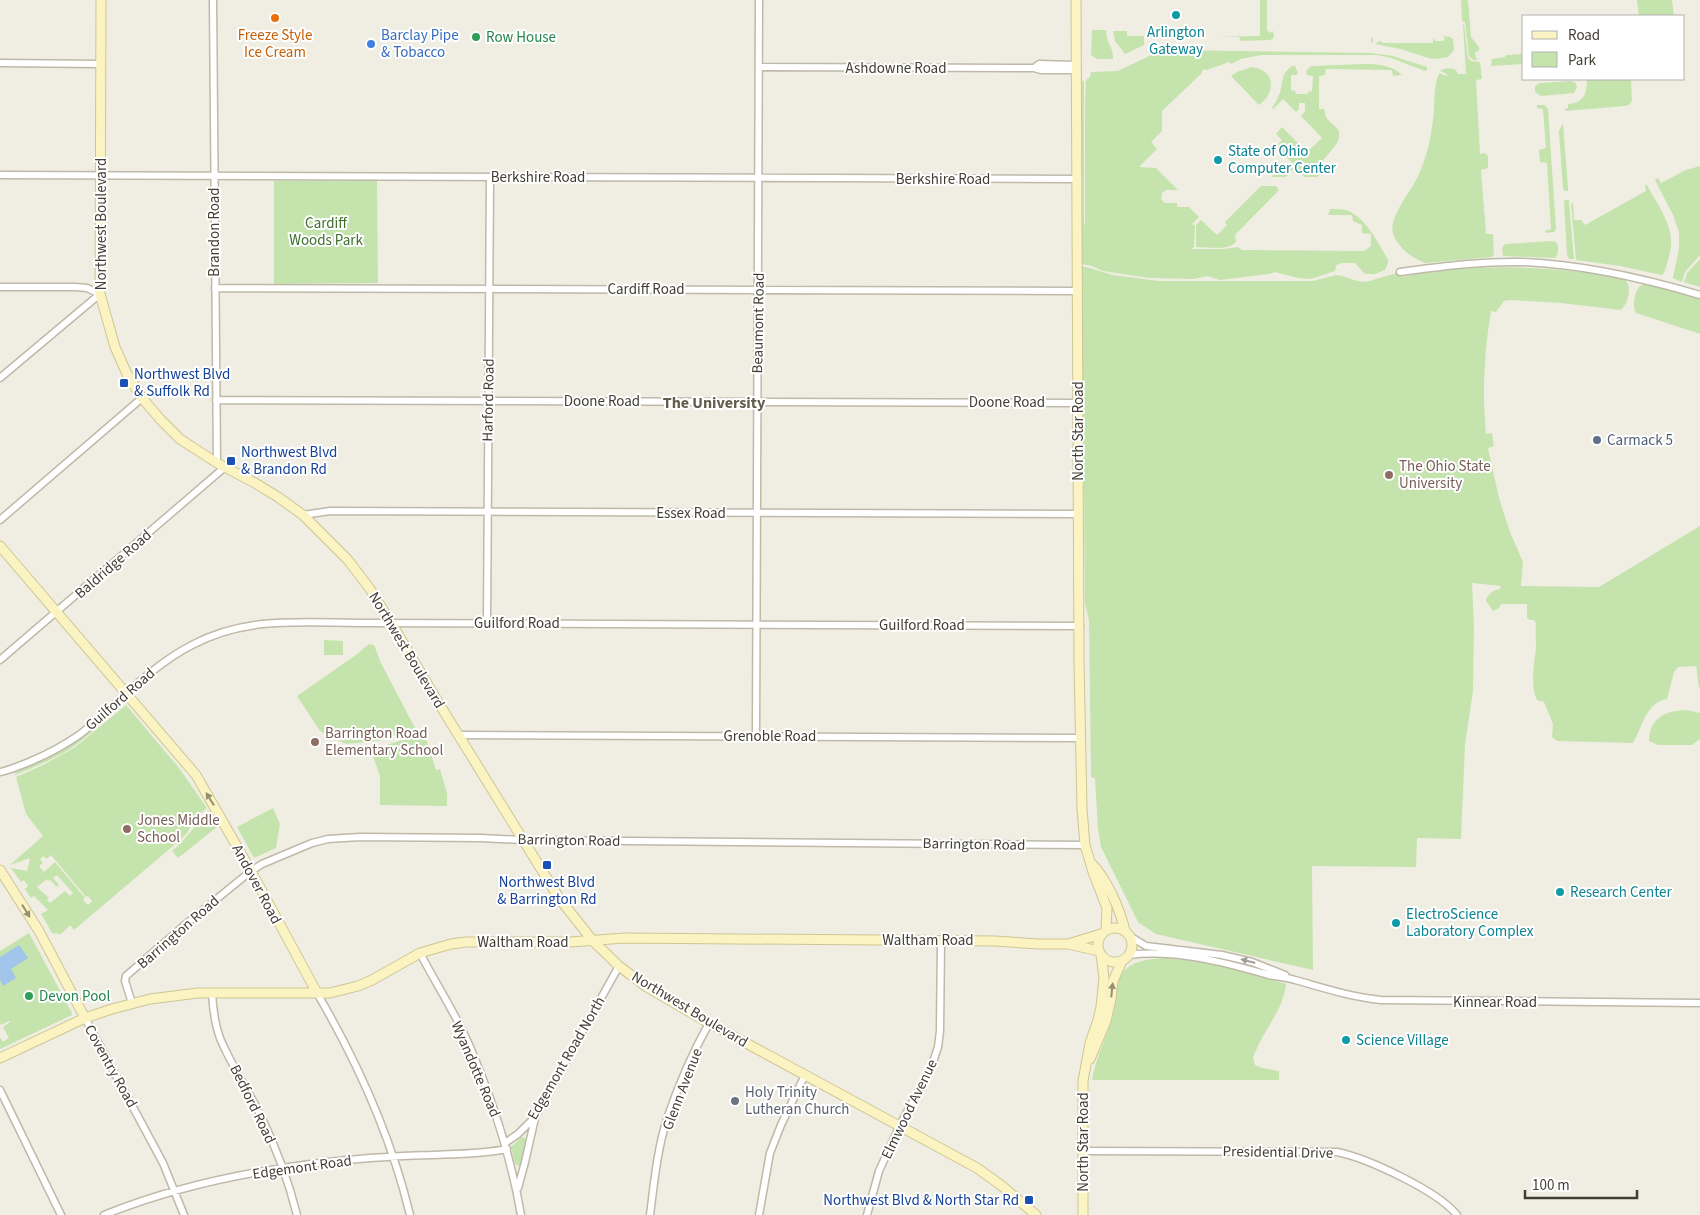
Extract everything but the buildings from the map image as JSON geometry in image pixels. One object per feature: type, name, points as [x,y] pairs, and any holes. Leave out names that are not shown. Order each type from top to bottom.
[{"type":"street","name":"Northwest Boulevard","points":[[101,0],[100,294],[115,347],[126,374],[142,398],[180,438],[221,465],[278,497],[302,515],[348,560],[391,623],[558,898],[593,941],[619,966],[647,987],[709,1023],[977,1168],[1036,1215]]},
{"type":"street","name":"Brandon Road","points":[[213,0],[216,400],[221,465]]},
{"type":"street","name":"Beaumont Road","points":[[756,736],[759,0]]},
{"type":"street","name":"North Star Road","points":[[1076,0],[1082,809],[1085,845],[1107,908],[1104,932]]},
{"type":"street","points":[[0,63],[100,64]]},
{"type":"street","name":"Ashdowne Road","points":[[759,67],[1034,68],[1039,64],[1077,68]]},
{"type":"street","name":"Berkshire Road","points":[[0,176],[1076,179]]},
{"type":"street","name":"Harford Road","points":[[487,623],[490,177]]},
{"type":"street","points":[[1400,272],[1498,262],[1563,265],[1586,267],[1630,276],[1700,295]]},
{"type":"street","points":[[0,287],[76,287],[87,288],[100,294],[0,378]]},
{"type":"street","name":"Cardiff Road","points":[[215,288],[1077,291]]},
{"type":"street","points":[[0,520],[142,398]]},
{"type":"street","name":"Doone Road","points":[[216,400],[1078,403]]},
{"type":"street","name":"Baldridge Road","points":[[0,660],[221,465]]},
{"type":"street","name":"Essex Road","points":[[302,515],[330,511],[1079,514]]},
{"type":"street","name":"Andover Road","points":[[0,546],[196,776],[251,871],[361,1074],[378,1112],[410,1215]]},
{"type":"street","name":"Guilford Road","points":[[0,772],[44,756],[79,735],[169,658],[206,638],[235,627],[254,624],[487,623],[1080,626]]},
{"type":"street","name":"Grenoble Road","points":[[459,735],[1080,738]]},
{"type":"street","name":"Barrington Road","points":[[132,1003],[125,981],[126,976],[186,924],[261,865],[298,848],[328,839],[360,837],[1085,845]]},
{"type":"street","name":"North Star Road","points":[[1090,862],[1104,878],[1126,933]]},
{"type":"street","name":"Coventry Road","points":[[0,870],[39,930],[142,1122],[163,1164],[184,1215]]},
{"type":"street","points":[[1116,928],[1126,933],[1132,945],[1125,958],[1110,962],[1100,953],[1098,942],[1104,932],[1116,928]]},
{"type":"street","name":"Waltham Road","points":[[1068,944],[1104,932]]},
{"type":"street","name":"Kinnear Road","points":[[1126,933],[1146,946],[1222,955],[1252,962],[1293,979],[1339,993],[1381,1000],[1700,1003]]},
{"type":"street","name":"Waltham Road","points":[[0,1058],[85,1018],[132,1003],[177,994],[212,992],[332,992],[358,986],[372,980],[420,953],[435,947],[466,942],[593,941],[625,938],[995,941],[1068,944],[1100,953]]},
{"type":"street","name":"Elmwood Avenue","points":[[868,1215],[879,1170],[900,1125],[931,1068],[938,1047],[940,1031],[941,941]]},
{"type":"street","name":"Wyandotte Road","points":[[420,953],[470,1046],[498,1119],[517,1191],[521,1215]]},
{"type":"street","name":"North Star Road","points":[[1083,1215],[1082,1094],[1090,1044],[1101,1007],[1104,978],[1100,953]]},
{"type":"street","name":"Kinnear Road","points":[[1125,958],[1161,954],[1193,957],[1293,979]]},
{"type":"street","name":"North Star Road","points":[[1085,1068],[1097,1046],[1106,1021],[1113,981],[1125,958]]},
{"type":"street","name":"Edgemont Road North","points":[[506,1146],[535,1117],[619,966]]},
{"type":"street","name":"Bedford Road","points":[[212,992],[215,1021],[222,1044],[260,1114],[283,1168],[298,1215]]},
{"type":"street","name":"Glenn Avenue","points":[[650,1215],[667,1121],[694,1054],[709,1023]]},
{"type":"street","points":[[759,1215],[770,1153],[805,1075]]},
{"type":"street","points":[[0,1090],[61,1215]]},
{"type":"street","name":"Wyandotte Road","points":[[517,1191],[526,1162],[535,1117]]},
{"type":"street","name":"Edgemont Road","points":[[104,1215],[175,1191],[230,1177],[321,1162],[393,1156],[477,1153],[506,1146]]},
{"type":"street","name":"Presidential Drive","points":[[1083,1151],[1337,1152],[1354,1156],[1384,1169],[1437,1198],[1457,1215]]},
{"type":"green space","points":[[1260,0],[1267,0],[1267,29],[1269,33],[1273,31],[1274,37],[1271,40],[1241,41],[1239,37],[1213,37],[1260,36]]},
{"type":"green space","points":[[1461,0],[1468,0],[1471,37],[1479,47],[1479,51],[1475,52],[1476,58],[1480,59],[1473,60],[1469,56],[1465,22],[1462,21]]},
{"type":"green space","points":[[1637,0],[1672,0],[1674,15],[1639,15]]},
{"type":"green space","points":[[1464,23],[1468,58],[1471,61],[1480,62],[1482,79],[1476,80],[1480,154],[1485,153],[1488,156],[1488,168],[1481,170],[1486,234],[1493,234],[1494,255],[1492,257],[1425,263],[1410,255],[1401,247],[1395,238],[1392,226],[1397,211],[1416,180],[1426,154],[1431,133],[1435,90],[1439,73],[1447,76],[1447,74],[1440,71],[1450,68],[1456,70],[1458,74],[1466,74]]},
{"type":"green space","points":[[1092,30],[1106,30],[1113,59],[1097,59],[1091,55]]},
{"type":"green space","points":[[1113,31],[1127,31],[1127,36],[1144,36],[1144,45],[1125,54],[1115,41]]},
{"type":"green space","points":[[1443,36],[1453,39],[1454,50],[1448,57],[1435,59],[1375,44],[1380,41],[1383,43],[1433,43],[1433,37],[1435,41],[1443,41],[1445,39]]},
{"type":"green space","points":[[1172,50],[1371,53],[1393,56],[1427,67],[1425,71],[1391,58],[1377,55],[1261,55],[1241,59],[1231,64],[1229,62],[1207,70],[1203,69],[1202,73],[1162,111],[1162,131],[1151,142],[1157,149],[1139,167],[1156,168],[1178,190],[1166,190],[1162,193],[1161,199],[1165,203],[1177,203],[1177,207],[1189,207],[1199,217],[1192,224],[1195,226],[1194,247],[1192,249],[1238,247],[1242,250],[1364,251],[1371,246],[1371,234],[1362,233],[1362,225],[1353,221],[1352,215],[1328,215],[1330,209],[1343,209],[1353,213],[1371,231],[1388,260],[1385,270],[1375,274],[1365,274],[1355,263],[1342,263],[1336,265],[1335,271],[1308,279],[1275,272],[1220,280],[1207,276],[1194,279],[1149,278],[1103,271],[1082,264],[1082,82],[1084,80],[1084,226],[1086,80],[1090,77],[1091,72],[1118,71],[1149,56]]},
{"type":"green space","points":[[1522,54],[1522,64],[1491,66],[1492,59],[1505,57],[1506,55]]},
{"type":"green space","points":[[1374,64],[1389,67],[1402,75],[1393,76],[1392,70],[1326,69],[1325,75],[1319,76],[1319,109],[1324,109],[1327,119],[1338,130],[1339,138],[1321,164],[1320,174],[1317,177],[1305,177],[1276,146],[1282,140],[1276,134],[1282,127],[1307,152],[1322,138],[1301,116],[1305,111],[1305,103],[1299,103],[1299,109],[1296,112],[1283,99],[1272,108],[1288,69],[1295,66],[1298,73],[1291,75],[1291,90],[1295,91],[1296,94],[1308,94],[1308,92],[1312,91],[1313,76],[1307,75],[1306,72],[1312,66]]},
{"type":"green space","points":[[1252,67],[1266,73],[1271,83],[1271,88],[1265,100],[1259,105],[1231,76]]},
{"type":"green space","points":[[1587,80],[1631,80],[1632,101],[1629,105],[1625,106],[1565,111],[1568,108],[1568,104],[1578,102],[1584,96]]},
{"type":"green space","points":[[1575,82],[1577,87],[1574,93],[1541,96],[1535,92],[1535,86],[1540,83]]},
{"type":"green space","points":[[1537,105],[1544,105],[1548,109],[1556,229],[1554,232],[1546,233],[1545,231],[1551,229],[1547,163],[1540,162],[1539,150],[1546,148],[1543,109],[1537,108]]},
{"type":"green space","points":[[1563,123],[1568,191],[1563,189],[1559,131]]},
{"type":"green space","points":[[1700,166],[1700,255],[1685,272],[1682,282],[1673,278],[1679,249],[1679,232],[1673,215],[1655,180],[1658,178],[1661,183],[1686,170]]},
{"type":"green space","points":[[1280,167],[1295,167],[1286,177],[1271,177]]},
{"type":"green space","name":"Cardiff Woods Park","points":[[377,180],[378,283],[274,284],[274,181]]},
{"type":"green space","points":[[1645,185],[1647,185],[1660,207],[1670,230],[1671,246],[1664,273],[1662,275],[1620,266],[1576,260],[1571,203],[1573,204],[1574,220],[1581,220],[1585,225],[1646,191]]},
{"type":"green space","points":[[1261,186],[1276,186],[1279,190],[1235,235],[1236,242],[1223,248],[1196,247],[1196,225],[1201,220],[1217,235],[1227,225],[1225,222]]},
{"type":"green space","points":[[1565,200],[1569,200],[1574,259],[1569,259],[1567,255]]},
{"type":"green space","points":[[1556,242],[1558,248],[1555,258],[1503,256],[1502,248],[1505,244]]},
{"type":"green space","points":[[1700,259],[1700,287],[1684,282],[1687,273]]},
{"type":"green space","points":[[1082,266],[1113,275],[1159,281],[1313,281],[1336,275],[1366,282],[1400,272],[1402,277],[1457,269],[1512,267],[1540,268],[1623,278],[1628,284],[1629,293],[1621,310],[1561,303],[1510,300],[1504,301],[1496,312],[1491,311],[1485,357],[1484,403],[1486,434],[1492,433],[1494,446],[1488,448],[1499,498],[1510,532],[1523,562],[1521,586],[1599,587],[1700,526],[1700,690],[1696,666],[1678,667],[1674,672],[1667,699],[1660,701],[1649,710],[1633,743],[1557,741],[1552,737],[1553,724],[1544,702],[1537,700],[1535,695],[1533,672],[1536,648],[1536,623],[1534,620],[1527,618],[1527,604],[1501,604],[1499,608],[1493,611],[1486,601],[1491,593],[1500,589],[1501,586],[1472,583],[1474,625],[1473,691],[1465,745],[1461,839],[1417,838],[1416,867],[1312,866],[1313,970],[1156,934],[1138,922],[1101,847],[1095,778],[1091,777],[1089,621],[1085,603]]},
{"type":"green space","points":[[1645,283],[1700,298],[1700,334],[1636,313],[1634,305],[1636,292]]},
{"type":"green space","points":[[324,640],[343,641],[343,655],[324,655]]},
{"type":"green space","points":[[369,644],[374,645],[381,663],[415,728],[378,741],[346,744],[320,731],[297,696]]},
{"type":"green space","points":[[121,703],[122,705],[95,730],[73,747],[15,775],[15,773],[55,754],[73,743]]},
{"type":"green space","name":"Jones Middle School","points":[[126,705],[179,768],[207,808],[196,817],[187,833],[180,840],[74,930],[70,925],[61,934],[52,933],[41,914],[48,910],[34,896],[31,898],[25,889],[28,886],[24,880],[21,882],[11,868],[27,871],[30,858],[10,865],[43,836],[26,814],[16,777],[74,748]],"holes":[[[51,855],[86,897],[88,896],[92,901],[88,905],[83,900],[85,898],[55,862],[44,872],[39,866],[43,863],[40,859],[44,856],[46,859]],[[57,875],[73,893],[70,896],[65,891],[50,903],[47,900],[49,898],[37,887],[47,879],[57,887],[59,885],[53,878]]]},
{"type":"green space","points":[[1686,710],[1700,713],[1700,739],[1692,745],[1658,745],[1649,741],[1655,721],[1665,714]]},
{"type":"green space","points":[[424,733],[436,770],[440,769],[447,793],[447,806],[380,805],[380,776],[371,750]]},
{"type":"green space","points":[[273,808],[280,824],[276,848],[254,858],[237,827]]},
{"type":"green space","points":[[209,811],[217,827],[178,858],[172,851]]},
{"type":"green space","name":"Devon Pool","points":[[29,933],[72,1015],[0,1049],[0,1037],[3,1042],[9,1038],[3,1027],[10,1022],[1,1025],[0,1023],[0,951]]},
{"type":"green space","points":[[1167,958],[1226,965],[1286,984],[1277,1013],[1253,1058],[1255,1065],[1279,1071],[1279,1080],[1092,1080],[1113,1015],[1120,977],[1126,969],[1140,961]]},
{"type":"green space","points":[[522,1137],[526,1141],[522,1163],[519,1166],[515,1164],[511,1147]]},
{"type":"water","points":[[19,945],[28,958],[11,969],[16,978],[3,986],[0,980],[0,957]]},
{"type":"place","name":"Arlington Gateway","points":[[1176,15]]},
{"type":"place","name":"Freeze Style Ice Cream","points":[[275,18]]},
{"type":"place","name":"Row House","points":[[476,37]]},
{"type":"place","name":"Barclay Pipe & Tobacco","points":[[371,44]]},
{"type":"place","name":"State of Ohio Computer Center","points":[[1218,160]]},
{"type":"place","name":"Northwest Blvd & Suffolk Rd","points":[[124,383]]},
{"type":"place","name":"Carmack 5","points":[[1597,440]]},
{"type":"place","name":"Northwest Blvd & Brandon Rd","points":[[231,461]]},
{"type":"place","name":"The Ohio State University","points":[[1389,475]]},
{"type":"place","name":"Barrington Road Elementary School","points":[[315,742]]},
{"type":"place","name":"Jones Middle School","points":[[127,829]]},
{"type":"place","name":"Northwest Blvd & Barrington Rd","points":[[547,865]]},
{"type":"place","name":"Research Center","points":[[1560,892]]},
{"type":"place","name":"ElectroScience Laboratory Complex","points":[[1396,923]]},
{"type":"place","name":"Devon Pool","points":[[29,996]]},
{"type":"place","name":"Science Village","points":[[1346,1040]]},
{"type":"place","name":"Holy Trinity Lutheran Church","points":[[735,1101]]},
{"type":"place","name":"Northwest Blvd & North Star Rd","points":[[1029,1200]]},
{"type":"district","name":"The University","points":[[714,402]]}]
